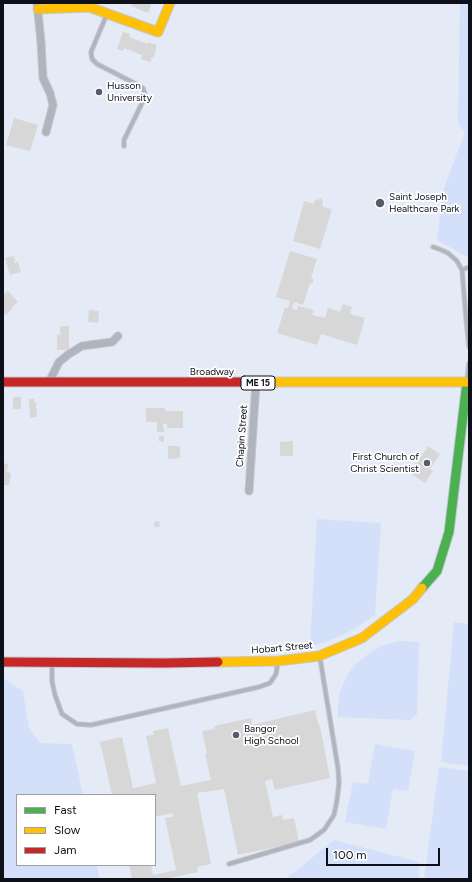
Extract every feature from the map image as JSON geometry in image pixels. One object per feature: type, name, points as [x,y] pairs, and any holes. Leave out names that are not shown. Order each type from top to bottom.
[{"type":"street","points":[[46,132],[53,105],[50,93],[43,78],[37,6],[75,5],[89,7],[158,32],[170,3]]},
{"type":"street","points":[[49,382],[59,362],[69,354],[82,346],[112,342],[118,336]]},
{"type":"street","name":"Broadway","points":[[3,382],[468,382]]},
{"type":"street","name":"Hobart Street","points":[[3,662],[164,663],[278,661],[319,656],[362,638],[413,600],[437,571],[449,532],[468,382]]},
{"type":"street","name":"Chapin Street","points":[[249,492],[256,383]]},
{"type":"lane","points":[[107,13],[91,52],[92,59],[97,64],[143,88],[146,95],[124,140],[124,146]]},
{"type":"lane","points":[[433,247],[448,253],[457,261],[462,270],[469,347]]},
{"type":"lane","points":[[462,270],[469,268]]},
{"type":"lane","points":[[468,382],[469,363]]},
{"type":"lane","points":[[229,864],[310,840],[324,830],[334,815],[340,783],[319,656]]},
{"type":"lane","points":[[52,662],[52,681],[62,714],[77,724],[90,725],[259,687],[270,683],[276,674],[278,661]]},
{"type":"shaded area","points":[[460,3],[469,3],[469,258],[437,240],[443,191],[465,132],[458,124]]},
{"type":"shaded area","points":[[317,519],[381,523],[375,615],[355,629],[324,643],[310,646]]},
{"type":"shaded area","points":[[454,622],[469,624],[469,766],[441,762]]},
{"type":"shaded area","points":[[400,641],[419,642],[417,714],[410,720],[338,717],[340,692],[348,674],[354,666],[372,651],[386,644]]},
{"type":"shaded area","points":[[3,678],[23,691],[29,728],[40,743],[72,744],[83,794],[16,794],[16,866],[97,866],[99,879],[3,879]]},
{"type":"shaded area","points":[[375,744],[415,751],[408,791],[393,789],[386,829],[345,822],[353,782],[368,784]]},
{"type":"shaded area","points":[[439,767],[469,771],[469,879],[424,879]]},
{"type":"shaded area","points":[[334,840],[419,862],[419,879],[286,879]]},
{"type":"building","points":[[133,3],[152,3],[148,13],[131,6]]},
{"type":"building","points":[[123,32],[130,34],[129,37],[147,44],[148,42],[157,45],[156,51],[150,62],[141,59],[142,55],[124,48],[123,51],[117,49]]},
{"type":"building","points":[[14,118],[38,125],[30,151],[6,145]]},
{"type":"building","points":[[322,198],[323,207],[332,209],[320,249],[293,241],[304,201],[314,204],[314,201]]},
{"type":"building","points":[[290,251],[317,259],[311,278],[314,279],[312,284],[310,283],[303,305],[294,302],[292,309],[297,310],[298,306],[314,310],[312,315],[325,318],[328,308],[340,312],[343,304],[352,307],[350,314],[365,318],[357,345],[321,334],[317,345],[277,333],[285,307],[288,308],[290,301],[276,297]]},
{"type":"building","points":[[14,256],[14,263],[18,262],[21,272],[10,275],[5,258]]},
{"type":"building","points":[[8,291],[18,302],[6,315],[3,315],[3,295]]},
{"type":"building","points":[[89,310],[99,311],[98,323],[88,322]]},
{"type":"building","points":[[60,326],[69,326],[69,350],[57,350],[57,335],[60,335]]},
{"type":"building","points":[[13,397],[21,397],[21,409],[13,409]]},
{"type":"building","points":[[29,399],[34,399],[34,402],[36,402],[37,417],[30,418]]},
{"type":"building","points":[[146,408],[165,408],[165,411],[183,411],[183,428],[167,428],[167,424],[163,424],[164,432],[157,432],[157,422],[146,422]]},
{"type":"building","points":[[159,436],[164,436],[164,442],[159,441]]},
{"type":"building","points":[[293,441],[293,456],[280,456],[280,442]]},
{"type":"building","points":[[168,446],[180,446],[180,458],[168,459]]},
{"type":"building","points":[[428,446],[440,454],[430,469],[433,471],[425,483],[409,472]]},
{"type":"building","points":[[3,463],[8,464],[7,472],[11,473],[9,485],[3,485]]},
{"type":"building","points":[[159,521],[160,527],[154,527],[154,522]]},
{"type":"building","points":[[315,710],[320,726],[330,778],[275,790],[272,779],[265,781],[273,817],[282,815],[283,820],[294,818],[299,842],[238,855],[224,789],[197,793],[211,864],[197,867],[198,872],[165,879],[132,879],[129,866],[151,866],[153,875],[176,870],[165,818],[173,817],[173,813],[156,817],[156,794],[112,794],[100,742],[122,737],[133,788],[156,783],[146,736],[154,735],[153,731],[168,728],[181,786],[211,780],[205,754],[207,753],[202,731],[215,729],[214,726],[251,718],[252,725]]},
{"type":"traffic: fast","points":[[422,588],[437,571],[449,532],[467,382]]},
{"type":"traffic: slow","points":[[38,9],[89,7],[158,32],[170,3]]},
{"type":"traffic: slow","points":[[266,382],[469,382]]},
{"type":"traffic: slow","points":[[218,662],[278,661],[319,656],[362,638],[413,599],[422,588]]},
{"type":"traffic: jam","points":[[3,382],[266,382]]},
{"type":"traffic: jam","points":[[3,662],[218,662]]},
{"type":"place","name":"Husson University","points":[[99,92]]},
{"type":"place","name":"Saint Joseph Healthcare Park","points":[[380,203]]},
{"type":"place","name":"First Church of Christ Scientist","points":[[427,463]]},
{"type":"place","name":"Bangor High School","points":[[236,735]]}]
